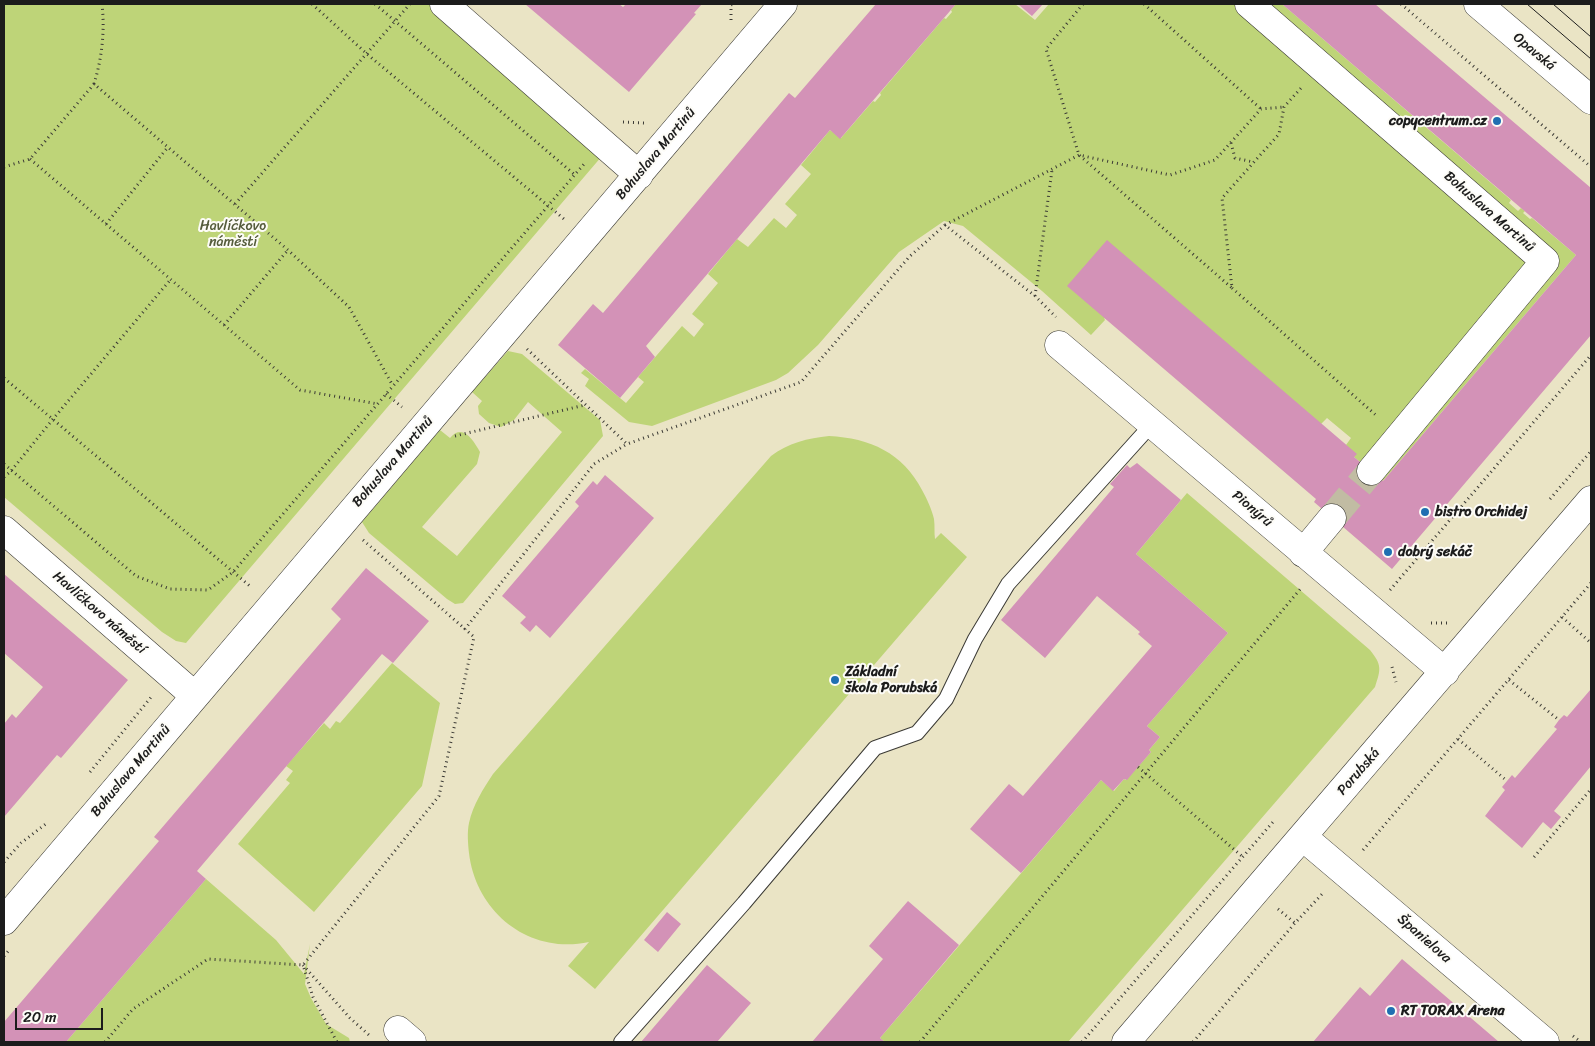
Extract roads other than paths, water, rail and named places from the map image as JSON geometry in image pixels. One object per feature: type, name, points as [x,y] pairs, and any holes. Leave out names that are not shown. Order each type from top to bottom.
[{"type":"street","points":[[444,4],[639,174]]},
{"type":"street","name":"Bohuslava Martinů","points":[[4,921],[783,4]]},
{"type":"street","name":"Bohuslava Martinů","points":[[1249,4],[1545,261],[1371,471]]},
{"type":"street","name":"Opavská","points":[[1478,4],[1591,100]]},
{"type":"street","name":"Pionýrů","points":[[1059,332],[1152,424],[1444,672]]},
{"type":"street","name":"Porubská","points":[[1126,1042],[1591,500]]},
{"type":"street","points":[[1303,553],[1332,518]]},
{"type":"street","name":"Havlíčkovo náměstí","points":[[4,530],[195,696]]},
{"type":"street","name":"Španielova","points":[[1303,837],[1556,1036]]},
{"type":"lane","points":[[621,1042],[876,748],[917,733],[946,699],[975,639],[1008,584],[1152,424]]},
{"type":"tunnel","points":[[1332,518],[1371,471]]},
{"type":"tram line","points":[[1527,4],[1591,59]]},
{"type":"tram line","points":[[1553,4],[1591,37]]},
{"type":"place","name":"copycentrum.cz","points":[[1497,121]]},
{"type":"place","name":"bistro Orchidej","points":[[1425,512]]},
{"type":"place","name":"dobrý sekáč","points":[[1388,552]]},
{"type":"place","name":"Základní škola Porubská","points":[[835,680]]},
{"type":"place","name":"RT TORAX Arena","points":[[1391,1011]]}]
